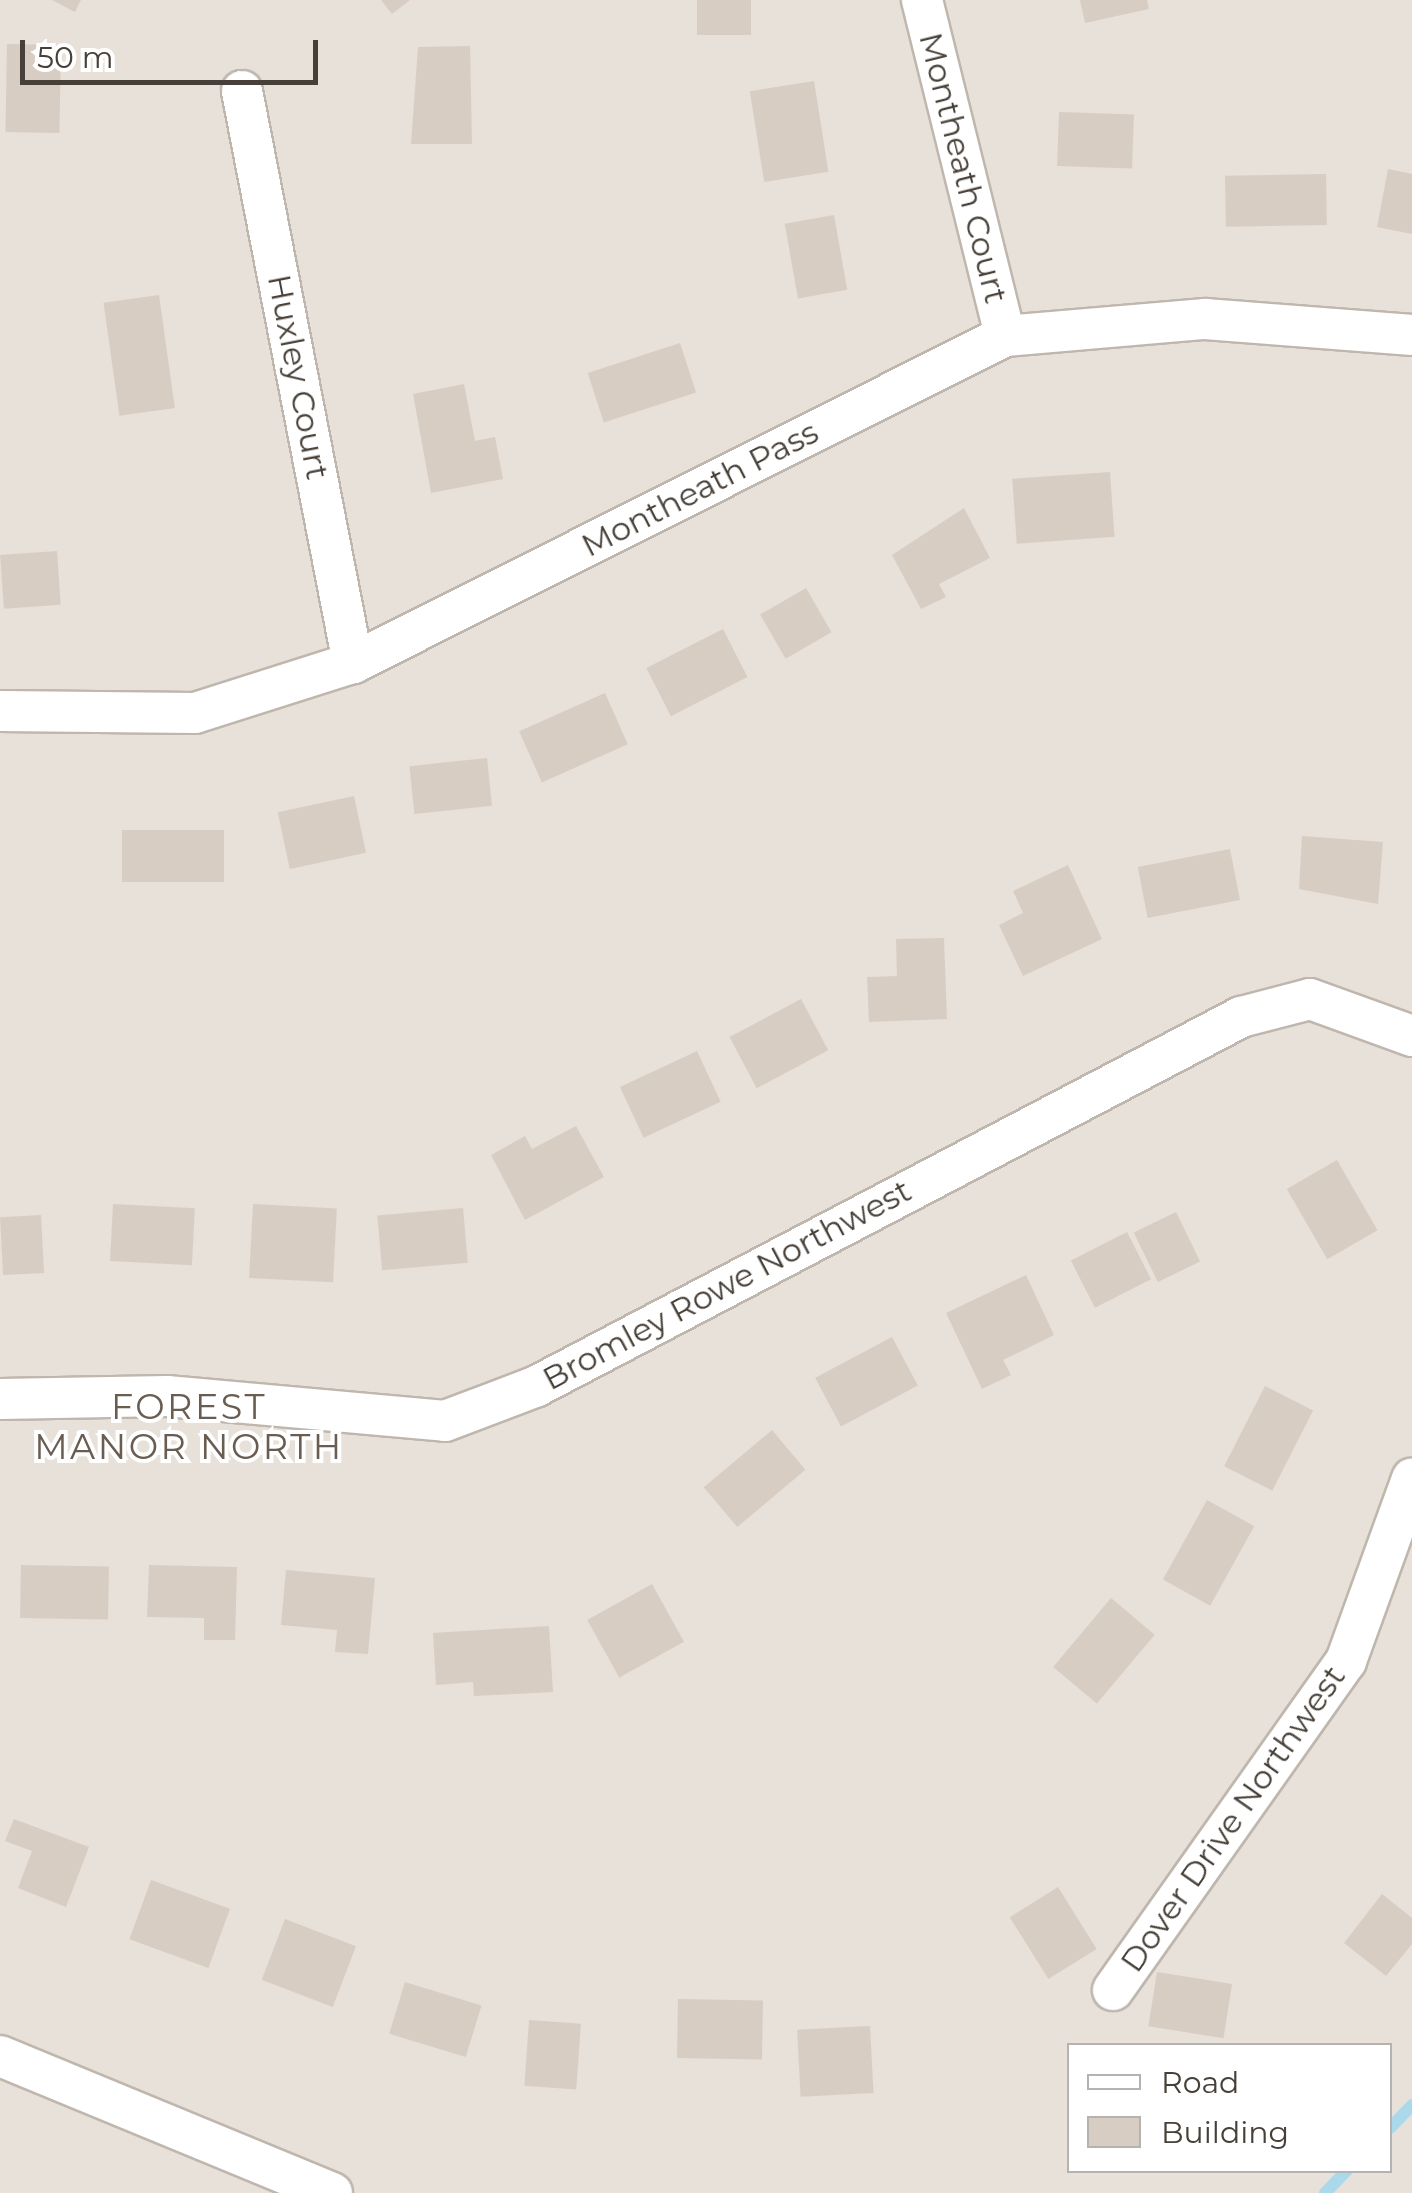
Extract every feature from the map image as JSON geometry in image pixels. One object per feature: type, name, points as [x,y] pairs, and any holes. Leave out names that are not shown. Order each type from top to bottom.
[{"type":"street","name":"Montheath Court","points":[[922,0],[1004,336]]},
{"type":"street","name":"Huxley Court","points":[[242,90],[353,663]]},
{"type":"street","name":"Montheath Pass","points":[[0,711],[195,713],[353,663],[1004,336],[1206,320],[1412,335]]},
{"type":"street","name":"Bromley Rowe Northwest","points":[[0,1399],[166,1396],[445,1421],[537,1386],[1241,1017],[1310,999],[1412,1036]]},
{"type":"street","name":"Dover Drive Northwest","points":[[1113,1990],[1346,1661],[1412,1479]]},
{"type":"street","points":[[0,2056],[332,2193]]},
{"type":"shaded area","points":[[0,0],[1412,0],[1412,2193],[0,2193]]},
{"type":"building","points":[[52,0],[81,0],[75,12]]},
{"type":"building","points":[[381,0],[410,0],[392,14]]},
{"type":"building","points":[[697,0],[751,0],[751,35],[697,35]]},
{"type":"building","points":[[1080,0],[1147,0],[1149,9],[1085,23]]},
{"type":"building","points":[[7,44],[61,45],[59,133],[5,132]]},
{"type":"building","points":[[470,46],[472,144],[411,144],[418,47]]},
{"type":"building","points":[[814,81],[828,172],[764,182],[750,91]]},
{"type":"building","points":[[1059,112],[1134,115],[1132,169],[1057,166]]},
{"type":"building","points":[[1388,169],[1412,174],[1412,234],[1377,227]]},
{"type":"building","points":[[1326,174],[1327,225],[1226,227],[1225,176]]},
{"type":"building","points":[[834,215],[847,290],[798,299],[785,224]]},
{"type":"building","points":[[159,295],[175,408],[119,416],[104,303]]},
{"type":"building","points":[[680,343],[696,392],[604,422],[588,373]]},
{"type":"building","points":[[464,384],[475,441],[495,437],[503,479],[431,493],[413,394]]},
{"type":"building","points":[[1110,472],[1115,537],[1017,544],[1012,479]]},
{"type":"building","points":[[964,508],[990,558],[939,584],[946,597],[921,609],[892,555]]},
{"type":"building","points":[[57,551],[61,605],[4,609],[0,555]]},
{"type":"building","points":[[806,588],[832,632],[786,659],[760,614]]},
{"type":"building","points":[[723,629],[748,677],[671,716],[646,668]]},
{"type":"building","points":[[605,693],[628,744],[542,782],[519,731]]},
{"type":"building","points":[[487,758],[492,806],[414,814],[409,766]]},
{"type":"building","points":[[354,796],[366,853],[290,869],[278,812]]},
{"type":"building","points":[[122,830],[224,830],[224,882],[122,882]]},
{"type":"building","points":[[1302,836],[1383,842],[1378,904],[1299,889]]},
{"type":"building","points":[[1230,849],[1240,900],[1148,918],[1138,867]]},
{"type":"building","points":[[1068,865],[1102,939],[1023,976],[999,925],[1023,913],[1013,891]]},
{"type":"building","points":[[944,938],[947,1019],[869,1022],[867,977],[897,976],[896,939]]},
{"type":"building","points":[[801,999],[828,1050],[757,1088],[729,1037]]},
{"type":"building","points":[[697,1051],[721,1102],[644,1138],[620,1087]]},
{"type":"building","points":[[576,1126],[604,1177],[525,1220],[491,1155],[525,1136],[532,1149]]},
{"type":"building","points":[[1337,1160],[1378,1230],[1327,1259],[1287,1189]]},
{"type":"building","points":[[113,1204],[195,1208],[192,1265],[110,1261]]},
{"type":"building","points":[[253,1204],[337,1208],[333,1282],[249,1278]]},
{"type":"building","points":[[463,1208],[468,1263],[382,1270],[377,1215]]},
{"type":"building","points":[[1176,1212],[1200,1261],[1158,1282],[1134,1233]]},
{"type":"building","points":[[41,1215],[44,1273],[3,1275],[0,1217]]},
{"type":"building","points":[[1127,1232],[1151,1279],[1095,1308],[1071,1261]]},
{"type":"building","points":[[1026,1275],[1054,1335],[1003,1360],[1011,1375],[982,1389],[946,1313]]},
{"type":"building","points":[[892,1337],[918,1386],[841,1426],[815,1378]]},
{"type":"building","points":[[1265,1386],[1313,1411],[1272,1491],[1224,1466]]},
{"type":"building","points":[[772,1430],[805,1470],[737,1527],[704,1487]]},
{"type":"building","points":[[1207,1500],[1254,1526],[1210,1606],[1163,1580]]},
{"type":"building","points":[[21,1565],[109,1567],[108,1620],[20,1618]]},
{"type":"building","points":[[149,1565],[237,1567],[235,1640],[204,1640],[204,1618],[147,1617]]},
{"type":"building","points":[[286,1570],[375,1578],[368,1654],[335,1652],[337,1630],[281,1625]]},
{"type":"building","points":[[652,1584],[684,1642],[619,1678],[587,1620]]},
{"type":"building","points":[[1111,1598],[1155,1635],[1097,1704],[1053,1667]]},
{"type":"building","points":[[549,1626],[553,1692],[474,1696],[473,1682],[436,1685],[433,1633]]},
{"type":"building","points":[[14,1819],[89,1847],[66,1907],[18,1888],[32,1851],[5,1841]]},
{"type":"building","points":[[151,1880],[230,1909],[208,1968],[129,1939]]},
{"type":"building","points":[[1058,1887],[1097,1949],[1048,1979],[1010,1917]]},
{"type":"building","points":[[1382,1894],[1412,1918],[1412,1944],[1386,1976],[1344,1943]]},
{"type":"building","points":[[285,1919],[356,1946],[333,2007],[262,1980]]},
{"type":"building","points":[[1157,1972],[1232,1984],[1223,2038],[1148,2026]]},
{"type":"building","points":[[405,1982],[482,2005],[466,2057],[389,2034]]},
{"type":"building","points":[[678,1999],[763,2000],[762,2059],[677,2058]]},
{"type":"building","points":[[529,2020],[581,2024],[576,2089],[524,2086]]},
{"type":"building","points":[[870,2026],[874,2093],[801,2097],[797,2030]]},
{"type":"waterway","points":[[1392,2126],[1412,2105]]},
{"type":"waterway","points":[[1325,2193],[1344,2173]]},
{"type":"district","name":"FOREST MANOR NORTH","points":[[189,1427]]}]
